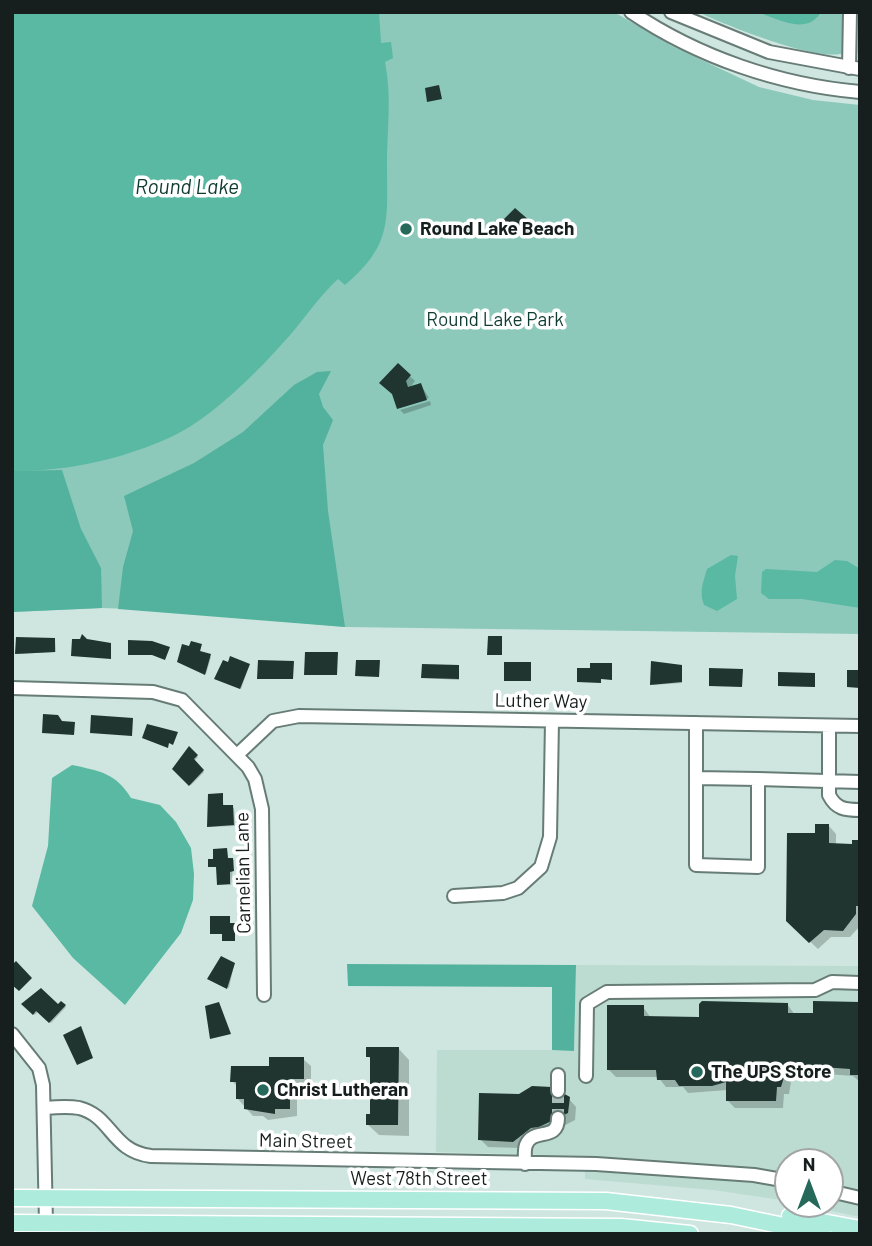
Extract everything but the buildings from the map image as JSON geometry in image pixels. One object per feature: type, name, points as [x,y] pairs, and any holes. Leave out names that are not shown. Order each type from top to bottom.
[{"type":"main road","name":"West 78th Street","points":[[12,1198],[606,1201],[731,1215],[822,1234]]},
{"type":"main road","points":[[668,1206],[763,1211],[860,1229]]},
{"type":"main road","points":[[12,1223],[621,1227],[690,1234]]},
{"type":"main road","points":[[369,1224],[419,1233],[502,1234]]},
{"type":"main road","points":[[621,1227],[649,1234]]},
{"type":"street","points":[[631,12],[645,16],[655,28],[697,50],[755,71],[860,92]]},
{"type":"street","points":[[655,28],[665,12]]},
{"type":"street","points":[[671,12],[716,33],[769,52],[855,68],[855,29],[850,12]]},
{"type":"street","name":"Carnelian Lane","points":[[12,688],[168,694],[194,709],[237,755],[256,779],[262,809],[264,995]]},
{"type":"street","name":"Luther Way","points":[[237,755],[273,721],[286,716],[860,726]]},
{"type":"street","points":[[453,896],[503,893],[518,888],[541,867],[550,837],[552,721]]},
{"type":"street","points":[[696,723],[696,865],[758,867],[758,779]]},
{"type":"street","points":[[830,726],[828,781],[833,804],[844,810],[860,810]]},
{"type":"street","points":[[696,778],[860,782]]},
{"type":"street","points":[[586,1076],[587,1004],[607,992],[815,990],[832,982],[860,983]]},
{"type":"street","points":[[12,1034],[39,1068],[45,1108],[46,1223]]},
{"type":"street","points":[[558,1075],[558,1091]]},
{"type":"street","name":"Main Street","points":[[45,1108],[71,1107],[88,1112],[130,1151],[151,1156],[584,1164],[743,1174],[774,1179]]},
{"type":"street","points":[[525,1164],[526,1145],[532,1138],[554,1132],[558,1126],[558,1118]]},
{"type":"shaded area","points":[[842,12],[860,12],[860,54],[843,53]]},
{"type":"shaded area","points":[[331,371],[319,394],[323,407],[333,420],[323,445],[328,511],[345,627],[118,609],[123,567],[133,531],[124,496],[194,463],[243,432],[294,385],[317,372]]},
{"type":"shaded area","points":[[62,470],[81,529],[101,568],[102,608],[12,612],[12,471]]},
{"type":"shaded area","points":[[347,964],[576,965],[574,1051],[552,1050],[552,987],[348,986]]},
{"type":"shaded area","points":[[576,965],[860,966],[860,1217],[844,1214],[844,1148],[774,1148],[774,1199],[713,1190],[585,1179],[585,1156],[436,1152],[437,1050],[574,1050]]},
{"type":"green space","name":"Round Lake Park","points":[[12,12],[614,12],[672,46],[759,87],[813,100],[860,105],[860,634],[345,627],[160,610],[102,608],[12,612]]},
{"type":"green space","points":[[698,12],[842,12],[843,53],[831,55],[793,48]]},
{"type":"water","name":"Round Lake","points":[[12,12],[379,12],[381,43],[391,42],[393,58],[385,62],[389,100],[384,230],[372,257],[361,271],[345,285],[338,279],[259,368],[219,406],[191,426],[158,443],[118,457],[33,471],[12,471]]},
{"type":"water","points":[[757,12],[821,12],[808,23],[792,24]]},
{"type":"water","points":[[731,555],[738,556],[735,576],[737,599],[717,611],[704,605],[703,583],[707,569]]},
{"type":"water","points":[[835,560],[847,561],[860,569],[860,608],[802,599],[769,599],[761,593],[762,572],[766,569],[817,572]]},
{"type":"water","points":[[72,765],[106,774],[119,783],[131,798],[160,805],[176,822],[191,848],[193,900],[181,933],[125,1005],[73,958],[32,906],[48,846],[52,778]]},
{"type":"tunnel","points":[[558,1091],[558,1118]]},
{"type":"place","name":"Round Lake Beach","points":[[406,229]]},
{"type":"place","name":"The UPS Store","points":[[697,1072]]},
{"type":"place","name":"Christ Lutheran","points":[[263,1090]]}]
